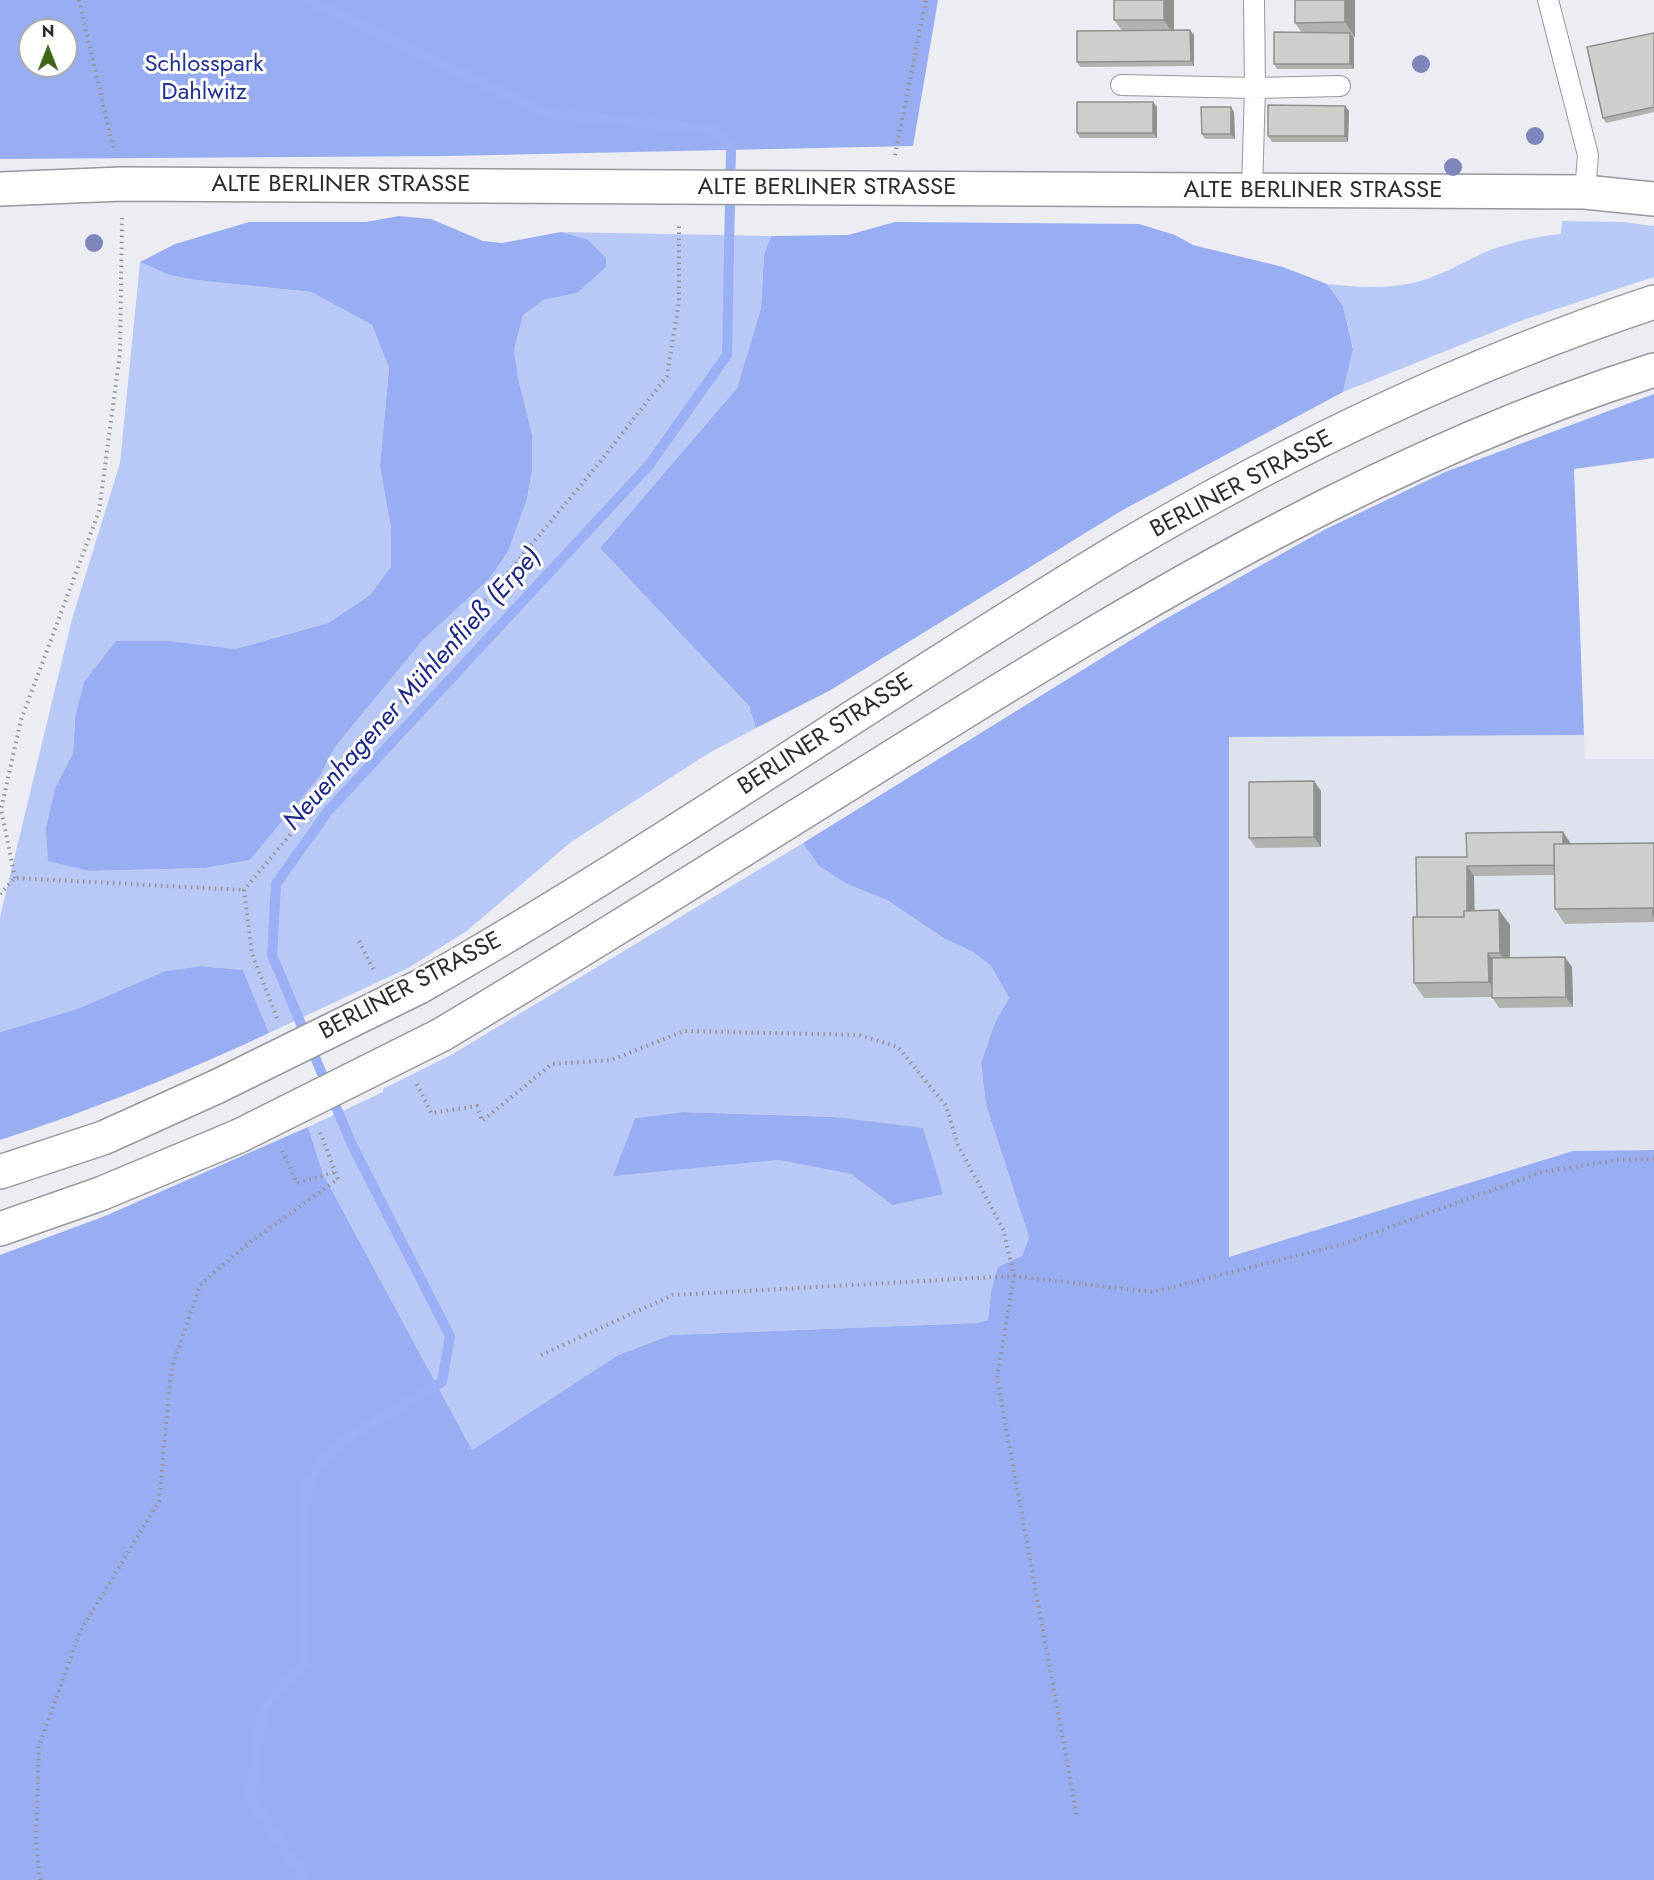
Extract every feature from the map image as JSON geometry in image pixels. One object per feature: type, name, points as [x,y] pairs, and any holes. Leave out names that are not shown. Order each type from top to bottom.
[{"type":"main road","name":"ALTE BERLINER STRASSE","points":[[0,189],[118,169],[679,188],[774,186],[1585,192],[1654,199]]},
{"type":"main road","name":"BERLINER STRASSE","points":[[0,1172],[103,1138],[216,1087],[419,987],[534,921],[897,688],[1121,549],[1277,463],[1449,379],[1560,334],[1654,302]]},
{"type":"main road","points":[[0,1229],[100,1194],[239,1136],[441,1035],[580,952],[1041,664],[1220,561],[1410,466],[1577,396],[1654,370]]},
{"type":"lane","points":[[1252,191],[1255,88],[1254,0]]},
{"type":"lane","points":[[1548,0],[1588,155],[1585,192]]},
{"type":"lane","points":[[1121,85],[1255,88],[1340,86]]},
{"type":"path","points":[[15,879],[2,808],[21,720],[99,511],[120,353],[123,251],[118,169],[79,0]]},
{"type":"path","points":[[891,188],[894,156],[926,0]]},
{"type":"path","points":[[667,376],[679,301],[679,225]]},
{"type":"path","points":[[0,894],[15,879],[244,890]]},
{"type":"path","points":[[359,941],[373,969]]},
{"type":"path","points":[[416,1082],[431,1113],[477,1106],[482,1121],[552,1064],[610,1060],[684,1031],[859,1035],[897,1047],[946,1106],[958,1145],[1003,1229],[1014,1276],[998,1378],[1077,1817]]},
{"type":"path","points":[[279,1145],[297,1183],[335,1173]]},
{"type":"path","points":[[541,1355],[673,1295],[1014,1276],[1153,1292],[1343,1244],[1542,1173],[1618,1160],[1654,1159]]},
{"type":"shaded area","points":[[1562,221],[1623,222],[1654,226],[1654,277],[1523,320],[1343,392],[1353,348],[1343,306],[1327,284],[1370,287],[1413,283],[1500,247],[1561,234]]},
{"type":"shaded area","points":[[561,232],[771,236],[764,255],[761,308],[737,388],[600,548],[749,706],[756,728],[709,753],[571,842],[468,930],[410,967],[269,1033],[243,970],[201,966],[165,971],[77,1009],[0,1032],[0,917],[72,619],[120,463],[140,262],[169,275],[195,280],[311,292],[372,325],[389,368],[380,466],[391,529],[391,567],[383,581],[370,595],[328,623],[235,649],[211,648],[75,718],[73,753],[55,788],[89,871],[206,868],[250,860],[320,776],[335,747],[423,640],[489,579],[508,552],[527,499],[532,471],[532,434],[517,379],[514,350],[523,315],[544,300],[577,293],[587,239]]},
{"type":"shaded area","points":[[1584,735],[1585,759],[1654,759],[1654,1150],[1573,1151],[1229,1258],[1229,737]]},
{"type":"shaded area","points":[[803,843],[819,866],[847,884],[887,900],[945,939],[973,952],[991,966],[1009,998],[995,1022],[981,1063],[986,1105],[1029,1237],[1022,1256],[991,1292],[988,1320],[976,1323],[671,1335],[618,1355],[472,1450],[323,1174],[308,1127],[383,1092],[383,1089],[451,1055]],"holes":[[[683,1112],[835,1117],[892,1205],[851,1174],[778,1160],[614,1175],[635,1118]]]},
{"type":"green space","name":"Schlosspark Dahlwitz","points":[[0,0],[938,0],[913,146],[447,156],[0,159]]},
{"type":"green space","points":[[399,216],[431,219],[483,241],[502,243],[561,232],[587,239],[606,258],[606,267],[577,293],[544,300],[523,315],[514,350],[518,379],[532,434],[532,471],[527,499],[508,552],[489,579],[423,640],[335,747],[320,776],[250,860],[206,868],[89,871],[48,861],[46,828],[55,788],[73,753],[75,718],[84,682],[116,641],[168,641],[235,649],[328,623],[370,595],[391,567],[391,529],[380,466],[389,368],[372,325],[311,292],[195,280],[169,275],[140,262],[175,244],[249,222],[366,222]]},
{"type":"green space","points":[[895,222],[1139,224],[1175,235],[1193,245],[1283,267],[1327,284],[1343,306],[1353,349],[1343,392],[1121,511],[829,691],[756,728],[749,706],[600,548],[737,388],[761,308],[764,255],[771,236],[848,235]]},
{"type":"green space","points":[[1654,394],[1654,458],[1574,469],[1584,735],[1229,737],[1229,1257],[1573,1151],[1654,1150],[1654,1880],[0,1880],[0,1255],[105,1216],[308,1127],[323,1174],[472,1450],[618,1355],[671,1335],[976,1323],[988,1320],[991,1292],[998,1267],[1022,1256],[1029,1237],[986,1105],[981,1063],[995,1022],[1009,998],[991,966],[973,952],[945,939],[887,900],[847,884],[819,866],[803,843],[1160,622],[1324,530],[1445,472]]},
{"type":"green space","points":[[201,966],[243,970],[269,1033],[136,1091],[0,1140],[0,1032],[77,1009],[165,971]]},
{"type":"green space","points":[[683,1112],[835,1117],[923,1128],[943,1194],[892,1205],[851,1174],[778,1160],[613,1176],[635,1118]]},
{"type":"building","points":[[1114,0],[1164,0],[1164,20],[1114,20]]},
{"type":"building","points":[[1295,0],[1345,0],[1345,22],[1295,23]]},
{"type":"building","points":[[1190,30],[1191,61],[1077,62],[1077,31]]},
{"type":"building","points":[[1274,32],[1350,33],[1350,64],[1274,64]]},
{"type":"building","points":[[1654,33],[1654,107],[1603,118],[1587,47]]},
{"type":"building","points":[[1077,102],[1153,102],[1153,133],[1077,133]]},
{"type":"building","points":[[1268,105],[1345,106],[1345,136],[1268,136]]},
{"type":"building","points":[[1201,107],[1231,107],[1231,134],[1202,134]]},
{"type":"building","points":[[1314,781],[1314,837],[1249,838],[1249,782]]},
{"type":"building","points":[[1563,832],[1563,844],[1554,844],[1554,865],[1467,866],[1467,911],[1464,911],[1464,917],[1417,917],[1416,857],[1467,857],[1466,833]]},
{"type":"building","points":[[1654,843],[1654,916],[1653,908],[1555,909],[1554,844]]},
{"type":"building","points":[[1499,910],[1500,953],[1488,953],[1489,982],[1414,983],[1413,917],[1464,917],[1464,911]]},
{"type":"building","points":[[1565,957],[1566,997],[1492,998],[1492,958]]},
{"type":"waterway","name":"Neuenhagener Mühlenfließ (Erpe)","points":[[306,1880],[250,1798],[263,1709],[305,1663],[304,1551],[307,1483],[339,1443],[442,1382],[450,1336],[352,1145],[272,955],[276,884],[328,811],[649,465],[727,355],[731,149],[715,130],[545,113],[308,0]]}]
